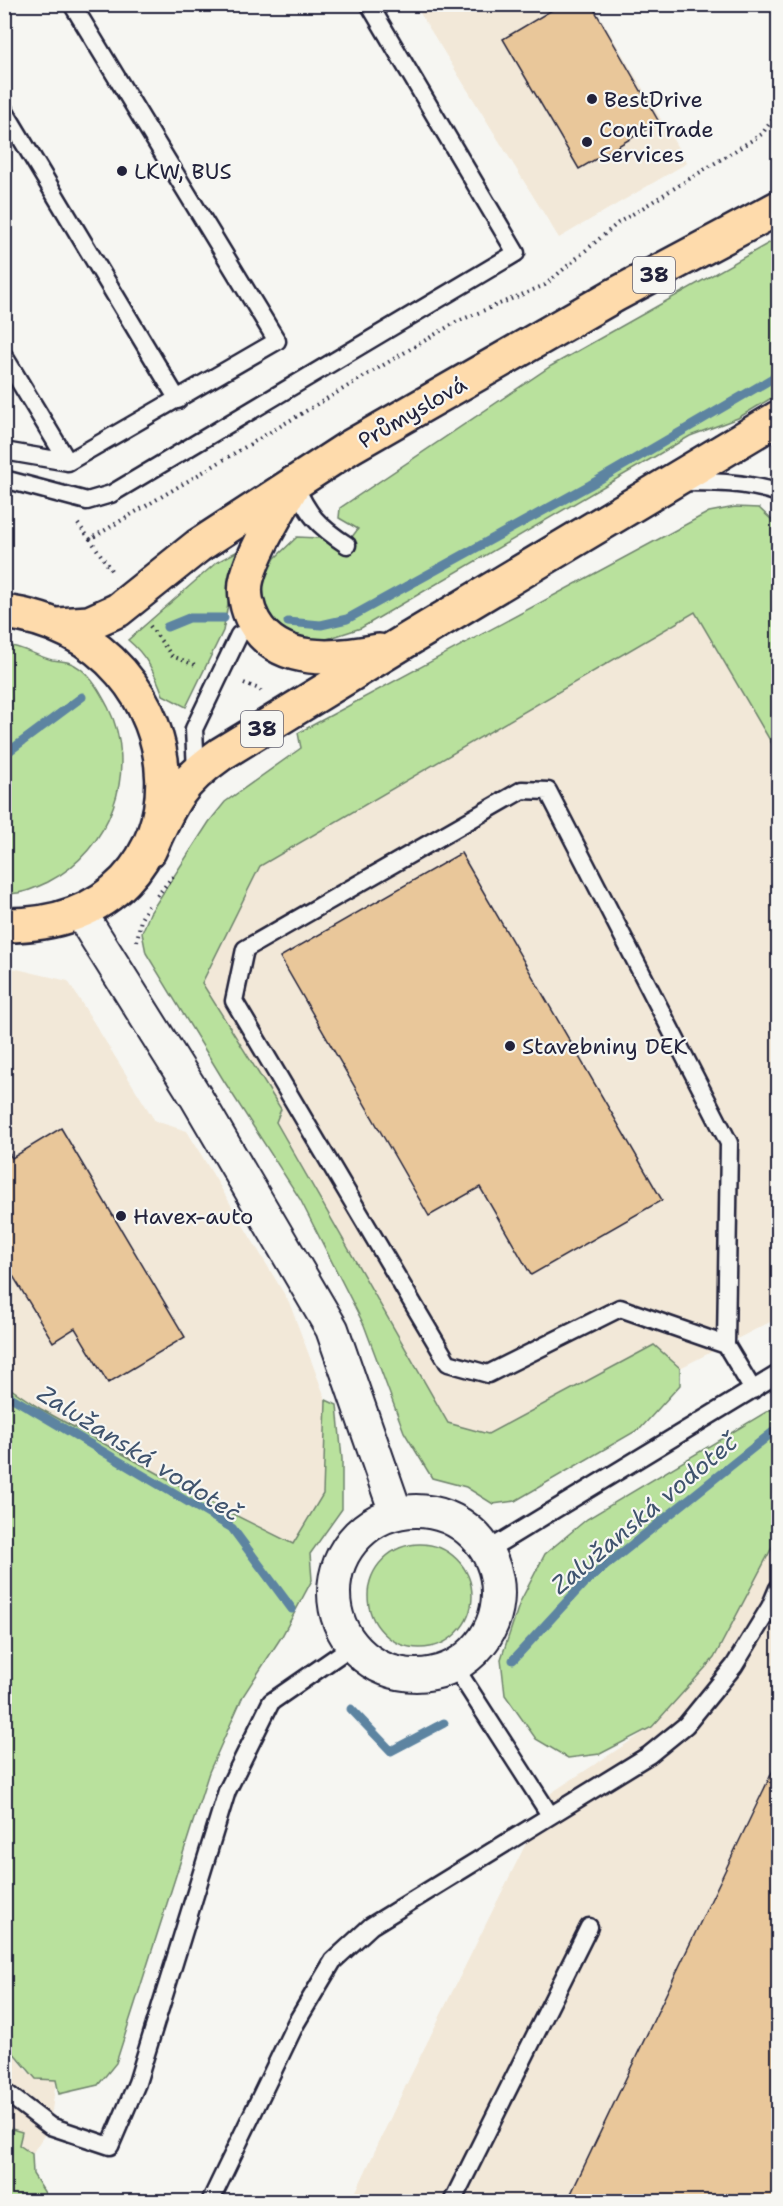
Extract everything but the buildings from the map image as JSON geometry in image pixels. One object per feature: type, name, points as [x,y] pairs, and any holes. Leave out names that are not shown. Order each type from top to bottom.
[{"type":"main road","name":"Průmyslová","points":[[57,626],[89,623],[118,610],[198,546],[350,447],[615,295],[778,208]]},
{"type":"main road","name":"38","points":[[4,925],[27,925],[54,921],[80,912],[101,900],[137,869],[179,790],[196,771],[220,754],[409,639],[778,418]]},
{"type":"main road","points":[[294,483],[251,564],[246,581],[246,598],[250,615],[258,630],[267,640],[291,653],[330,657],[380,650],[409,639]]},
{"type":"main road","name":"38","points":[[4,612],[38,619],[57,626]]},
{"type":"main road","points":[[57,626],[99,650],[117,666],[133,685],[154,729],[163,777],[158,821],[148,850]]},
{"type":"street","points":[[80,912],[196,1097],[332,1329],[396,1513]]},
{"type":"street","points":[[422,1510],[448,1516],[471,1530],[488,1550],[498,1576],[499,1602],[492,1629],[476,1651],[455,1667],[434,1674],[411,1676],[389,1672],[369,1661],[352,1646],[340,1626],[334,1603],[334,1579],[342,1556],[356,1537],[374,1522],[396,1513],[422,1510]]},
{"type":"lane","points":[[4,452],[68,462],[277,341],[72,4]]},
{"type":"lane","points":[[4,479],[87,501],[111,494],[384,333],[448,292],[516,254],[369,4]]},
{"type":"lane","points":[[4,110],[178,400]]},
{"type":"lane","points":[[4,356],[68,462]]},
{"type":"lane","points":[[675,481],[735,483],[778,493]]},
{"type":"lane","points":[[294,483],[305,508],[314,520],[347,545]]},
{"type":"lane","points":[[196,771],[194,729],[239,635]]},
{"type":"lane","points":[[726,1345],[620,1308],[488,1374],[448,1363],[234,1001],[245,949],[522,790],[548,791],[729,1143],[726,1345],[753,1390]]},
{"type":"lane","points":[[488,1550],[778,1374]]},
{"type":"lane","points":[[210,2202],[296,2024],[333,1961],[371,1926],[649,1755],[686,1725],[734,1666],[770,1607],[778,1588]]},
{"type":"lane","points":[[4,2091],[50,2126],[110,2146],[137,2083],[227,1791],[271,1702],[352,1646]]},
{"type":"lane","points":[[455,1667],[550,1815]]},
{"type":"lane","points":[[452,2202],[590,1927]]},
{"type":"shaded area","name":"ContiTrade Services","points":[[415,5],[593,5],[687,163],[559,238]]},
{"type":"shaded area","name":"Stavebniny DEK","points":[[695,612],[778,754],[778,1318],[680,1368],[654,1345],[488,1434],[448,1423],[276,1122],[281,1109],[202,983],[260,866]]},
{"type":"shaded area","name":"Havex-auto","points":[[4,966],[68,981],[155,1121],[187,1131],[289,1302],[326,1400],[323,1494],[294,1544],[219,1507],[41,1409],[5,1385]]},
{"type":"shaded area","points":[[778,1536],[778,2201],[351,2202],[404,2089],[551,1793],[652,1727],[714,1658]]},
{"type":"shaded area","points":[[4,2043],[28,2072],[56,2080],[50,2126],[32,2154],[18,2145],[22,2132],[5,2127]]},
{"type":"green space","points":[[778,238],[778,394],[738,418],[690,436],[361,628],[327,639],[299,637],[279,628],[267,612],[262,584],[275,558],[297,537],[319,538],[342,550],[358,529],[339,518],[340,508],[551,366]]},
{"type":"green space","points":[[735,507],[759,508],[773,521],[778,518],[778,754],[695,612],[260,866],[202,983],[281,1109],[276,1122],[448,1423],[488,1434],[654,1345],[680,1368],[680,1385],[641,1428],[515,1501],[493,1504],[466,1487],[432,1478],[404,1432],[364,1325],[300,1199],[224,1081],[146,953],[142,933],[150,913],[209,822],[225,802],[301,748],[298,733],[709,512]]},
{"type":"green space","points":[[238,551],[223,631],[186,707],[163,695],[149,665],[128,640],[217,562]]},
{"type":"green space","points":[[5,645],[52,660],[72,663],[86,674],[108,707],[117,732],[121,757],[119,782],[113,806],[103,829],[88,850],[70,868],[48,882],[27,891],[10,894],[4,893]]},
{"type":"green space","points":[[5,1385],[41,1409],[219,1507],[293,1544],[323,1494],[326,1400],[337,1405],[342,1459],[342,1509],[310,1554],[312,1580],[282,1636],[243,1696],[209,1772],[116,2063],[98,2085],[59,2094],[56,2080],[36,2079],[5,2043]]},
{"type":"green space","points":[[778,1405],[778,1536],[714,1658],[652,1727],[600,1754],[568,1758],[536,1739],[505,1695],[501,1659],[520,1602],[545,1554],[587,1519]]},
{"type":"green space","points":[[420,1544],[440,1548],[457,1559],[468,1576],[472,1596],[468,1616],[457,1633],[440,1644],[420,1648],[400,1644],[383,1633],[372,1616],[368,1596],[372,1576],[383,1559],[400,1548]]},
{"type":"green space","points":[[5,2127],[22,2132],[19,2145],[32,2154],[33,2174],[50,2201],[5,2201]]},
{"type":"waterway","points":[[288,622],[321,625],[347,619],[590,485],[778,375]]},
{"type":"waterway","points":[[167,627],[189,618],[224,618]]},
{"type":"waterway","points":[[4,755],[82,697]]},
{"type":"waterway","name":"Zalužanská vodoteč","points":[[4,1393],[232,1528],[292,1609]]},
{"type":"waterway","name":"Zalužanská vodoteč","points":[[513,1660],[584,1583],[778,1428]]},
{"type":"waterway","name":"Zalužanská vodoteč","points":[[351,1709],[391,1751],[444,1723]]},
{"type":"place","name":"BestDrive","points":[[592,99]]},
{"type":"place","name":"ContiTrade Services","points":[[587,142]]},
{"type":"place","name":"LKW, BUS","points":[[122,171]]},
{"type":"place","name":"Stavebniny DEK","points":[[510,1046]]},
{"type":"place","name":"Havex-auto","points":[[121,1216]]}]
